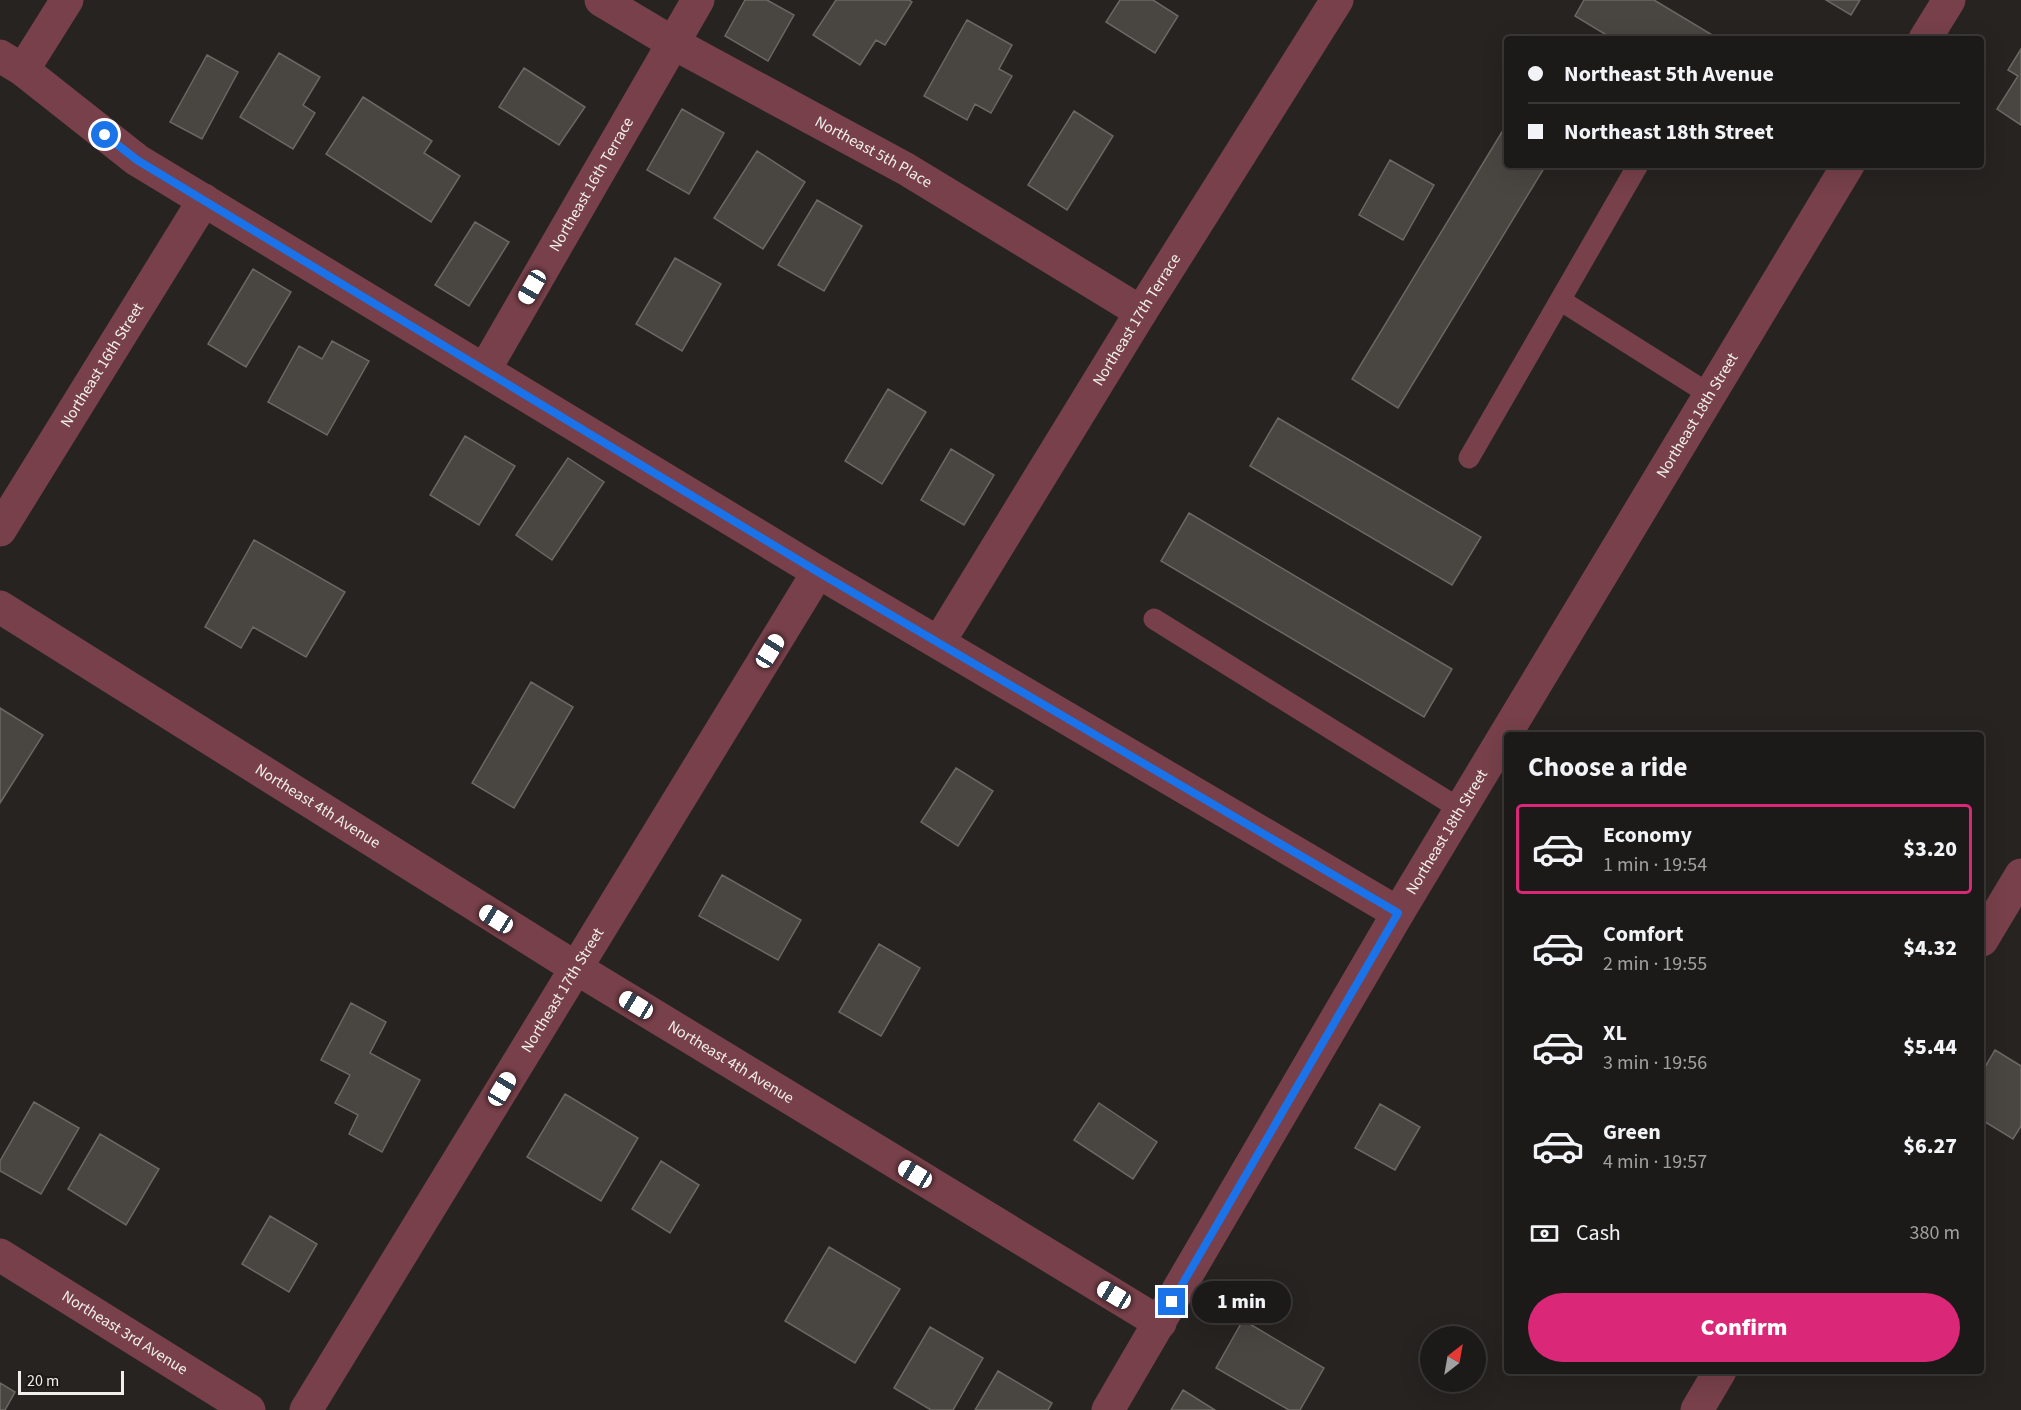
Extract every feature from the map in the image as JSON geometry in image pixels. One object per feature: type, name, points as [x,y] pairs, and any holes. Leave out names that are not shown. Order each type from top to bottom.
[{"type":"street","points":[[68,0],[12,63],[137,160],[818,572],[1398,913]]},
{"type":"street","name":"Northeast 5th Place","points":[[601,0],[673,43],[906,169],[1141,312]]},
{"type":"street","name":"Northeast 16th Terrace","points":[[485,369],[698,0]]},
{"type":"street","name":"Northeast 17th Terrace","points":[[939,642],[1141,312],[1337,0]]},
{"type":"street","points":[[1927,36],[1949,0]]},
{"type":"street","name":"Northeast 18th Street","points":[[1506,732],[1846,168]]},
{"type":"street","name":"Northeast 16th Street","points":[[0,530],[204,200]]},
{"type":"street","name":"Northeast 17th Street","points":[[306,1410],[818,572]]},
{"type":"street","name":"Northeast 4th Avenue","points":[[0,607],[576,968],[1160,1323]]},
{"type":"street","name":"Northeast 18th Street","points":[[1108,1410],[1504,736]]},
{"type":"street","points":[[1984,937],[2021,875]]},
{"type":"street","name":"Northeast 3rd Avenue","points":[[0,1255],[249,1410]]},
{"type":"street","points":[[1697,1410],[1718,1374]]},
{"type":"lane","points":[[1469,458],[1636,168]]},
{"type":"lane","points":[[1560,300],[1709,394]]},
{"type":"lane","points":[[1154,619],[1460,809]]},
{"type":"building","points":[[745,0],[767,0],[794,15],[768,61],[725,36]]},
{"type":"building","points":[[836,0],[909,0],[912,2],[885,45],[876,40],[860,65],[813,35]]},
{"type":"building","points":[[1120,0],[1153,0],[1178,16],[1155,53],[1106,22]]},
{"type":"building","points":[[1584,0],[1654,0],[1714,36],[1608,36],[1575,16]]},
{"type":"building","points":[[1826,0],[1860,0],[1851,15]]},
{"type":"building","points":[[967,20],[1012,45],[999,69],[1012,76],[991,113],[975,104],[967,120],[924,96]]},
{"type":"building","points":[[2021,49],[2021,125],[1997,109],[2018,76],[2008,70]]},
{"type":"building","points":[[279,53],[320,77],[303,105],[315,113],[293,149],[240,117]]},
{"type":"building","points":[[207,55],[238,72],[202,139],[170,122]]},
{"type":"building","points":[[524,68],[585,107],[559,145],[499,107]]},
{"type":"building","points":[[363,97],[432,141],[424,153],[460,176],[431,222],[326,154]]},
{"type":"building","points":[[682,109],[724,133],[689,194],[647,170]]},
{"type":"building","points":[[1074,111],[1113,136],[1067,210],[1028,185]]},
{"type":"building","points":[[1504,129],[1504,168],[1544,168],[1398,408],[1352,379]]},
{"type":"building","points":[[757,151],[805,182],[763,249],[714,218]]},
{"type":"building","points":[[1390,160],[1434,185],[1403,240],[1359,215]]},
{"type":"building","points":[[817,200],[862,226],[824,291],[778,265]]},
{"type":"building","points":[[475,222],[509,242],[469,306],[435,285]]},
{"type":"building","points":[[675,258],[721,284],[682,351],[636,324]]},
{"type":"building","points":[[253,269],[291,292],[246,367],[208,344]]},
{"type":"building","points":[[332,341],[369,361],[327,435],[268,402],[299,346],[322,359]]},
{"type":"building","points":[[888,389],[926,412],[882,484],[845,461]]},
{"type":"building","points":[[1278,418],[1481,537],[1452,585],[1250,466]]},
{"type":"building","points":[[465,436],[515,466],[479,525],[430,495]]},
{"type":"building","points":[[951,449],[994,475],[964,525],[921,500]]},
{"type":"building","points":[[568,458],[604,482],[552,560],[516,535]]},
{"type":"building","points":[[1189,513],[1452,669],[1424,717],[1161,561]]},
{"type":"building","points":[[254,540],[345,592],[306,657],[253,627],[241,648],[205,627]]},
{"type":"building","points":[[531,682],[573,707],[514,808],[472,783]]},
{"type":"building","points":[[0,708],[43,735],[0,803]]},
{"type":"building","points":[[956,768],[993,791],[958,846],[921,822]]},
{"type":"building","points":[[722,875],[801,920],[778,960],[699,916]]},
{"type":"building","points":[[879,944],[920,968],[881,1036],[839,1012]]},
{"type":"building","points":[[351,1003],[386,1022],[370,1053],[420,1080],[382,1152],[349,1134],[358,1115],[335,1103],[350,1075],[321,1060]]},
{"type":"building","points":[[1995,1050],[2021,1066],[2021,1126],[2013,1139],[1984,1121],[1984,1069]]},
{"type":"building","points":[[565,1094],[638,1138],[601,1201],[527,1157]]},
{"type":"building","points":[[34,1102],[79,1128],[41,1194],[0,1171],[0,1161]]},
{"type":"building","points":[[1099,1103],[1157,1142],[1133,1179],[1074,1140]]},
{"type":"building","points":[[1380,1104],[1420,1127],[1395,1170],[1355,1148]]},
{"type":"building","points":[[100,1134],[159,1169],[126,1225],[68,1189]]},
{"type":"building","points":[[661,1161],[699,1185],[670,1233],[632,1209]]},
{"type":"building","points":[[270,1216],[317,1244],[289,1292],[242,1264]]},
{"type":"building","points":[[829,1247],[900,1289],[855,1363],[785,1321]]},
{"type":"building","points":[[1243,1320],[1324,1368],[1300,1410],[1289,1410],[1216,1368]]},
{"type":"building","points":[[930,1327],[983,1358],[953,1410],[931,1410],[894,1388]]},
{"type":"building","points":[[998,1371],[1052,1403],[1048,1410],[975,1410]]},
{"type":"building","points":[[0,1383],[15,1392],[5,1410],[0,1410]]},
{"type":"building","points":[[1183,1390],[1215,1410],[1171,1410]]},
{"type":"route","points":[[105,135],[137,160],[818,572],[1398,913],[1172,1302]]}]
